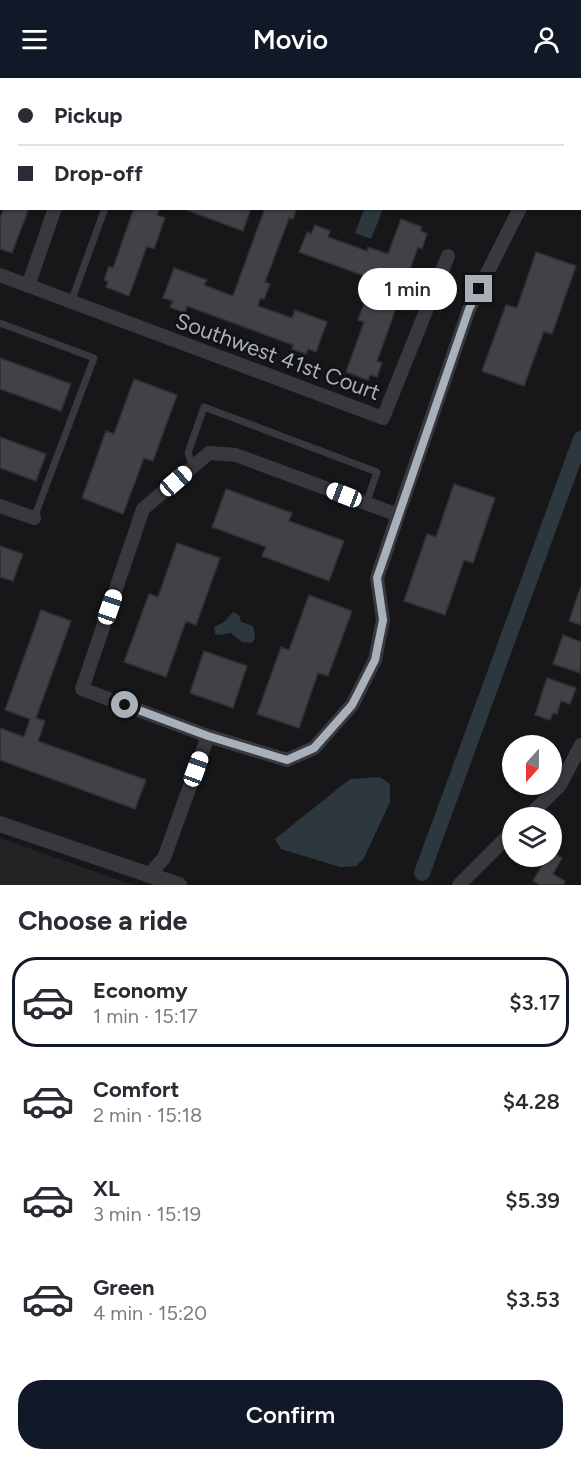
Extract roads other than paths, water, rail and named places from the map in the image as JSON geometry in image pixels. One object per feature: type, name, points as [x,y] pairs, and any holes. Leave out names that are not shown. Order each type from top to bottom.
[{"type":"street","points":[[28,286],[55,210]]},
{"type":"street","points":[[398,515],[236,455],[209,453],[143,509],[82,689],[208,736],[287,760],[314,748],[352,705],[375,660],[383,620],[377,578],[469,309],[519,210]]},
{"type":"street","name":"Southwest 41st Court","points":[[0,275],[382,418],[448,255]]},
{"type":"street","points":[[0,506],[34,518]]},
{"type":"street","points":[[149,875],[164,858],[208,736]]},
{"type":"street","points":[[538,807],[560,785],[581,745]]},
{"type":"street","points":[[0,824],[179,885]]},
{"type":"street","points":[[459,885],[502,842]]},
{"type":"lane","points":[[71,302],[104,210]]},
{"type":"lane","points":[[0,323],[94,358],[34,518]]},
{"type":"lane","points":[[193,467],[188,453],[204,407],[377,472],[366,504]]},
{"type":"waterway","points":[[422,873],[581,439]]}]
